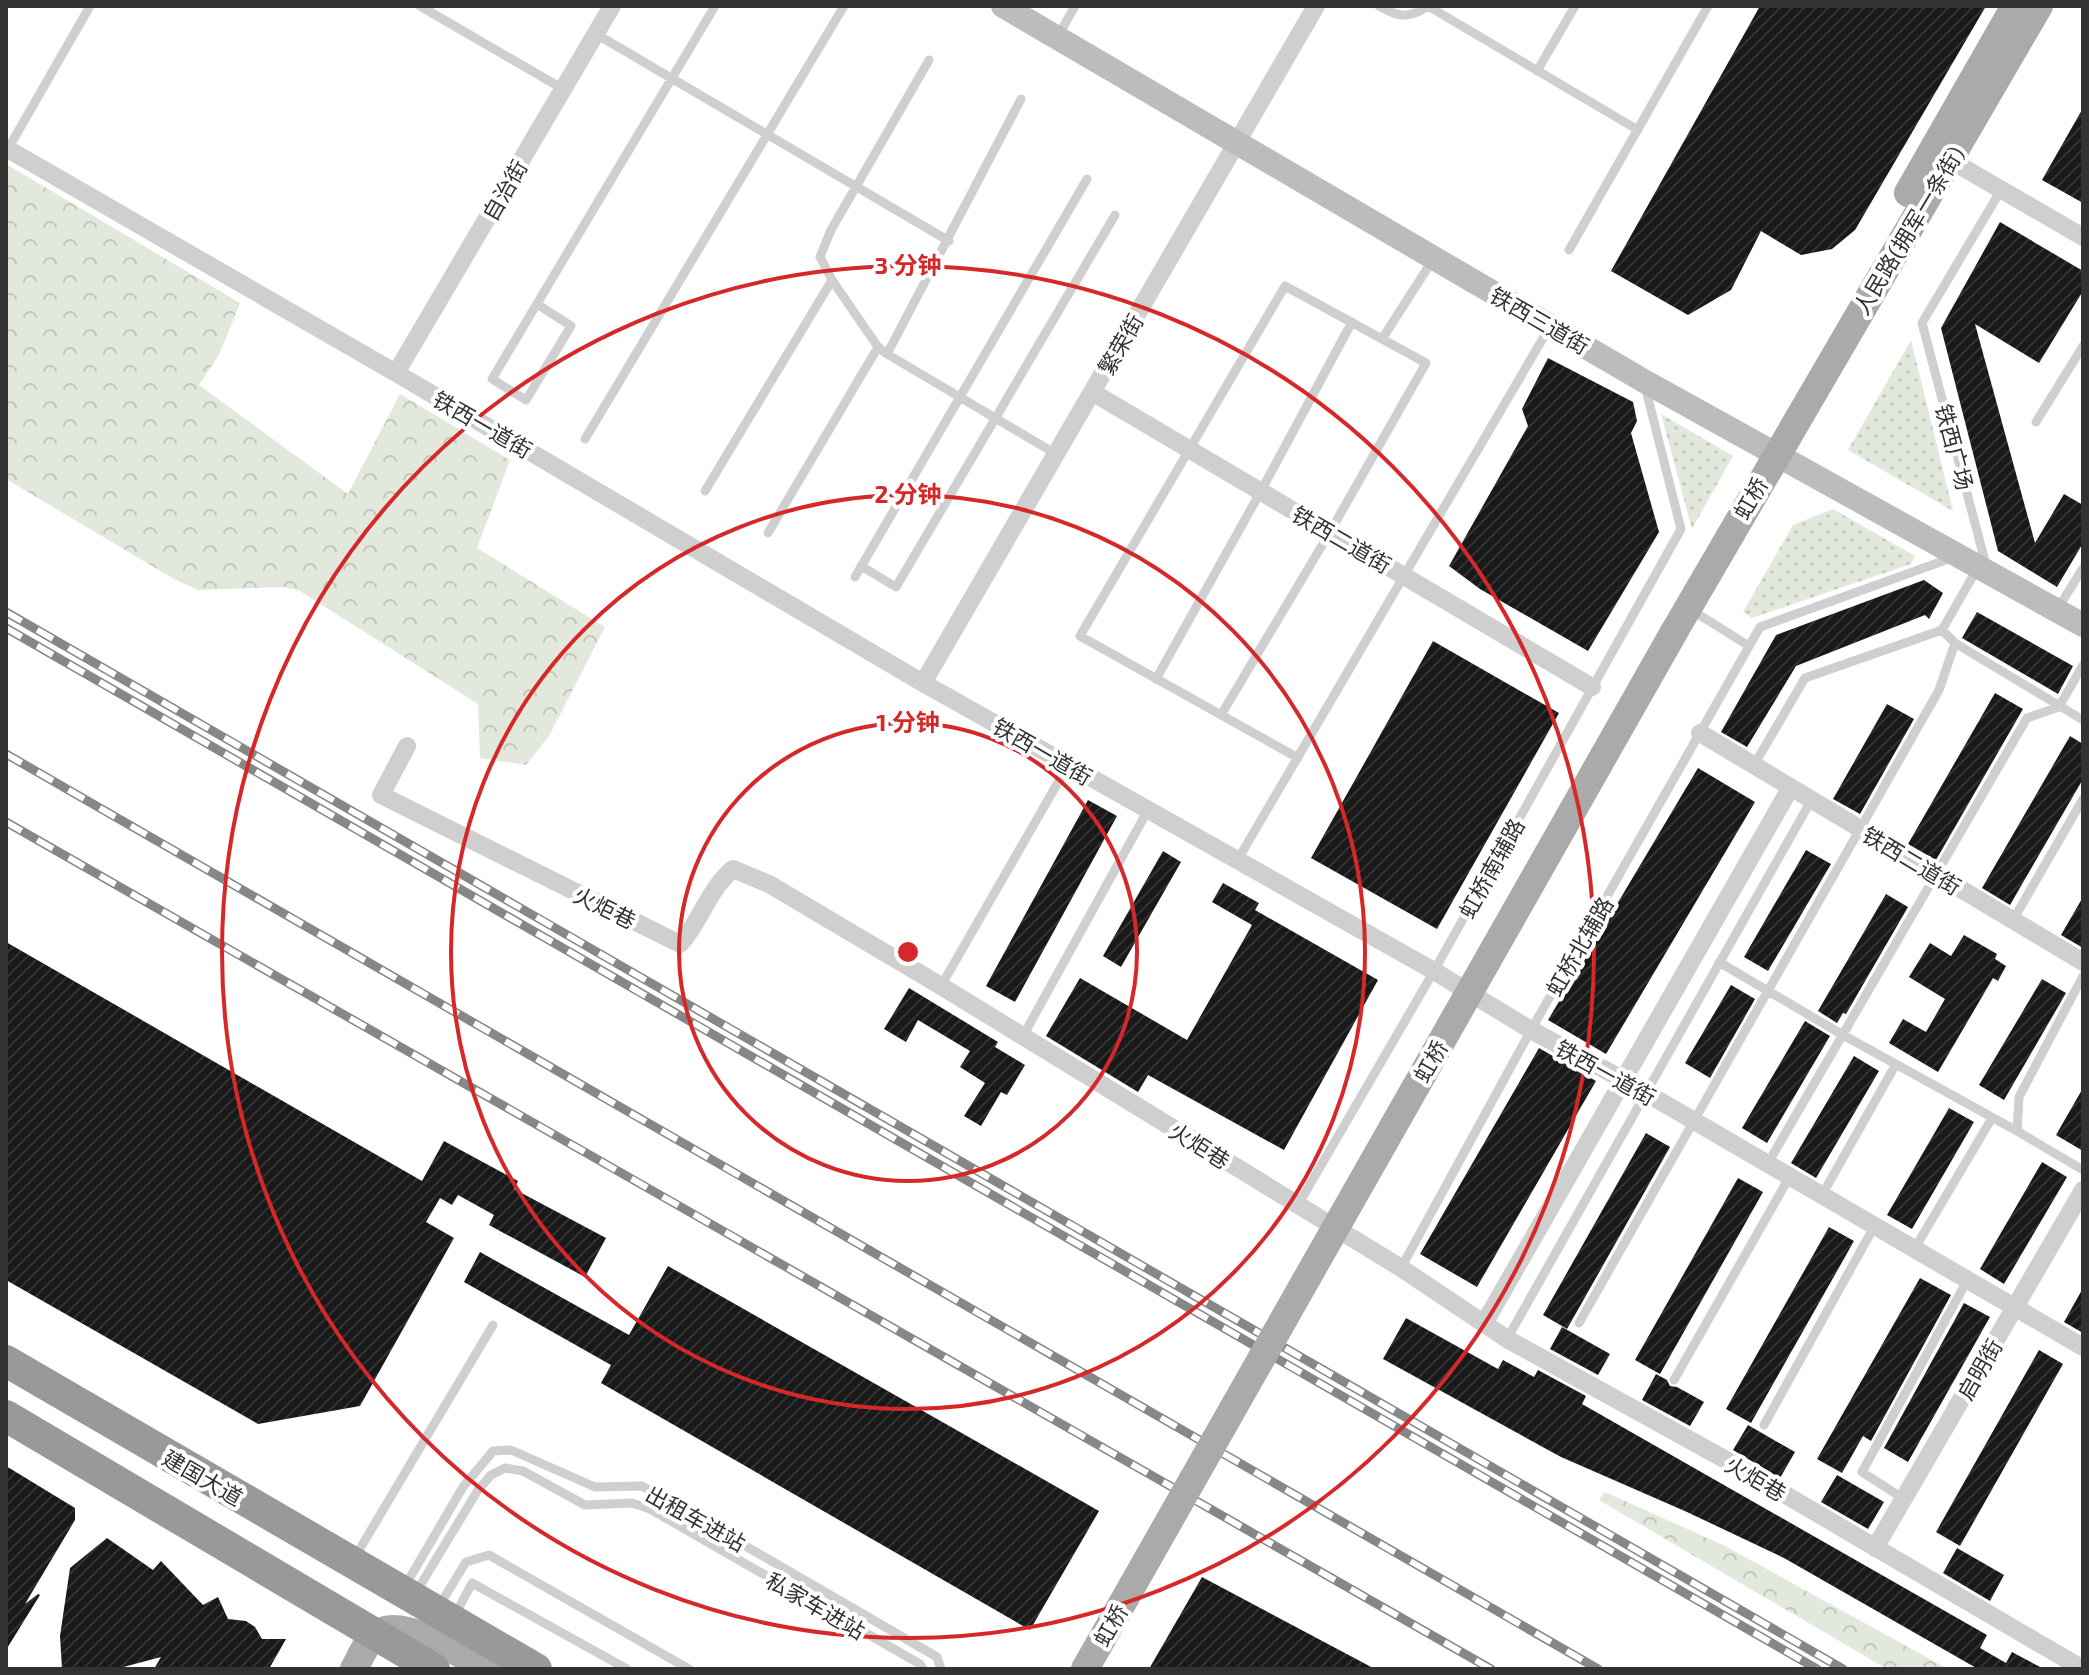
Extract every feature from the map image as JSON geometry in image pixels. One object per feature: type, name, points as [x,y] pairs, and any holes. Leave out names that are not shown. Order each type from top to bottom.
[{"type":"highway","name":"建国大道","points":[[6,1361],[536,1669]]},
{"type":"highway","points":[[6,1416],[434,1669]]},
{"type":"main road","name":"铁西三道街","points":[[1003,6],[1644,381],[2083,625]]},
{"type":"main road","points":[[1770,450],[2015,6]]},
{"type":"main road","name":"人民路(拥军一条街)","points":[[1770,450],[1950,160],[2039,6]]},
{"type":"main road","name":"虹桥","points":[[1085,1669],[1681,619],[1770,450]]},
{"type":"main road","points":[[354,1669],[374,1635],[383,1629],[423,1636],[487,1669]]},
{"type":"street","name":"自治街","points":[[396,373],[612,6]]},
{"type":"street","name":"繁荣街","points":[[923,683],[1316,6]]},
{"type":"street","name":"铁西一道街","points":[[7,149],[923,683],[1434,971],[1531,1030],[1622,1079],[2083,1347]]},
{"type":"street","points":[[1950,160],[2083,237]]},
{"type":"street","name":"铁西二道街","points":[[1092,392],[1592,687]]},
{"type":"street","name":"铁西二道街","points":[[1700,733],[2083,962]]},
{"type":"street","name":"火炬巷","points":[[407,746],[381,795],[680,944],[691,932],[719,881],[733,869],[769,884],[1401,1268],[1507,1339],[1726,1460],[2083,1669]]},
{"type":"street","points":[[1485,1322],[1791,787]]},
{"type":"street","name":"启明街","points":[[1875,1548],[2083,1190]]},
{"type":"lane","points":[[7,149],[90,6]]},
{"type":"lane","points":[[420,6],[436,10],[563,89]]},
{"type":"lane","points":[[537,304],[571,326],[526,400],[492,379],[715,6]]},
{"type":"lane","points":[[585,439],[844,6]]},
{"type":"lane","points":[[1057,38],[1075,6]]},
{"type":"lane","points":[[1379,6],[1396,16],[1412,17],[1428,6],[1638,130]]},
{"type":"lane","points":[[1537,71],[1575,6]]},
{"type":"lane","points":[[1569,250],[1708,6]]},
{"type":"lane","points":[[596,34],[949,241]]},
{"type":"lane","points":[[929,60],[823,244],[820,257],[832,280],[883,351],[1056,454]]},
{"type":"lane","points":[[768,533],[949,241],[1021,99]]},
{"type":"lane","points":[[855,577],[1087,179]]},
{"type":"lane","name":"铁西广场","points":[[1975,564],[1922,323],[2001,190]]},
{"type":"lane","points":[[861,566],[896,587],[1115,215]]},
{"type":"lane","points":[[1382,339],[1434,257]]},
{"type":"lane","points":[[705,491],[832,280]]},
{"type":"lane","points":[[1221,715],[1426,363],[1285,286],[1080,636],[1156,679],[1298,758]]},
{"type":"lane","points":[[1156,679],[1352,322]]},
{"type":"lane","points":[[1237,861],[1551,325]]},
{"type":"lane","points":[[2036,422],[2083,346]]},
{"type":"lane","name":"虹桥南辅路","points":[[1298,1205],[1434,971],[1681,529],[1644,381]]},
{"type":"lane","points":[[1754,765],[1805,678],[1942,630],[1975,564]]},
{"type":"lane","name":"虹桥北辅路","points":[[1401,1268],[1531,1030],[1760,627],[1975,564]]},
{"type":"lane","points":[[2057,610],[2083,568]]},
{"type":"lane","points":[[1681,619],[1749,646]]},
{"type":"lane","points":[[1942,630],[1955,643],[2083,720]]},
{"type":"lane","points":[[1579,1323],[1939,690],[1955,643]]},
{"type":"lane","points":[[1768,1163],[2027,718],[2059,707],[2083,665]]},
{"type":"lane","points":[[941,986],[1068,765]]},
{"type":"lane","points":[[1507,1339],[1812,799]]},
{"type":"lane","points":[[2013,920],[2083,799]]},
{"type":"lane","points":[[1023,1036],[1148,810]]},
{"type":"lane","points":[[1719,962],[2083,1170]]},
{"type":"lane","points":[[2017,1131],[2019,1097],[2083,976]]},
{"type":"lane","points":[[1822,1195],[1896,1064]]},
{"type":"lane","points":[[1915,1248],[1992,1118]]},
{"type":"lane","points":[[1674,1380],[1790,1176]]},
{"type":"lane","points":[[1764,1425],[1875,1225]]},
{"type":"lane","points":[[1904,1499],[1862,1472],[1968,1279]]},
{"type":"lane","points":[[351,1563],[493,1325]]},
{"type":"lane","name":"出租车进站","points":[[425,1606],[463,1487],[493,1451],[511,1450],[595,1487],[642,1486],[937,1657],[941,1669]]},
{"type":"lane","name":"私家车进站","points":[[425,1606],[478,1490],[491,1475],[505,1468],[523,1471],[585,1505],[632,1503],[650,1509],[920,1664],[923,1669]]},
{"type":"lane","points":[[425,1606],[466,1562],[489,1555],[689,1669]]},
{"type":"lane","points":[[425,1606],[472,1583],[627,1669]]},
{"type":"green space","points":[[6,164],[240,303],[219,355],[199,385],[348,494],[400,394],[510,460],[477,548],[605,627],[549,736],[526,765],[480,758],[478,704],[300,591],[285,587],[198,590],[174,579],[6,479]]},
{"type":"green space","points":[[1911,340],[1953,511],[1848,450]]},
{"type":"green space","points":[[1661,414],[1733,456],[1692,529]]},
{"type":"green space","points":[[1833,509],[1915,556],[1911,564],[1752,618],[1743,612],[1793,525]]},
{"type":"green space","points":[[1605,1492],[1725,1546],[1948,1669],[1887,1669],[1599,1500]]},
{"type":"building","points":[[1760,6],[1986,6],[1855,230],[1832,249],[1801,255],[1761,231],[1731,290],[1688,315],[1611,271]]},
{"type":"building","points":[[2083,108],[2083,203],[2042,180]]},
{"type":"building","points":[[2000,222],[2083,271],[2083,291],[2039,363],[1975,324],[2035,543],[2064,494],[2083,505],[2083,543],[2057,587],[1998,551],[1941,328]]},
{"type":"building","points":[[1548,358],[1633,402],[1637,421],[1631,433],[1659,532],[1588,651],[1480,589],[1449,566],[1528,426],[1522,409]]},
{"type":"building","points":[[1924,580],[1943,593],[1929,619],[1925,615],[1796,666],[1747,747],[1721,732],[1776,635]]},
{"type":"building","points":[[1977,612],[2073,666],[2058,694],[1962,638]]},
{"type":"building","points":[[1433,641],[1559,713],[1437,929],[1311,858]]},
{"type":"building","points":[[1995,693],[2023,709],[1936,860],[1908,844]]},
{"type":"building","points":[[1887,704],[1914,719],[1860,814],[1833,799]]},
{"type":"building","points":[[2070,736],[2083,744],[2083,779],[2010,905],[1982,888]]},
{"type":"building","points":[[1698,768],[1755,802],[1606,1054],[1548,1020]]},
{"type":"building","points":[[1088,800],[1117,816],[1015,1002],[986,986]]},
{"type":"building","points":[[1806,850],[1831,864],[1768,971],[1744,957]]},
{"type":"building","points":[[1163,851],[1181,862],[1121,967],[1103,956]]},
{"type":"building","points":[[1223,883],[1259,903],[1255,910],[1378,980],[1284,1150],[1148,1075],[1138,1092],[1046,1036],[1080,978],[1187,1040],[1252,925],[1212,902]]},
{"type":"building","points":[[1886,894],[1908,907],[1846,1014],[1843,1013],[1837,1023],[1818,1011]]},
{"type":"building","points":[[2083,897],[2083,948],[2061,935]]},
{"type":"building","points":[[1964,935],[1997,954],[1995,959],[2006,966],[1998,981],[1993,978],[1938,1072],[1889,1043],[1903,1019],[1926,1032],[1945,999],[1909,977],[1930,943],[1951,956]]},
{"type":"building","points":[[6,942],[422,1181],[444,1141],[518,1181],[514,1189],[606,1238],[585,1277],[489,1225],[494,1215],[458,1195],[452,1205],[440,1198],[426,1222],[454,1238],[360,1406],[258,1424],[6,1280]]},
{"type":"building","points":[[2042,979],[2066,993],[2004,1100],[1979,1085]]},
{"type":"building","points":[[1731,985],[1755,999],[1710,1078],[1685,1063]]},
{"type":"building","points":[[909,988],[998,1042],[995,1047],[1025,1065],[1007,1095],[1001,1092],[981,1126],[964,1116],[985,1083],[960,1067],[970,1051],[918,1020],[906,1042],[884,1029]]},
{"type":"building","points":[[1805,1021],[1830,1036],[1767,1143],[1742,1128]]},
{"type":"building","points":[[1539,1048],[1596,1081],[1477,1287],[1420,1254]]},
{"type":"building","points":[[1854,1056],[1879,1071],[1816,1178],[1791,1163]]},
{"type":"building","points":[[2083,1088],[2083,1151],[2056,1135]]},
{"type":"building","points":[[1949,1108],[1974,1122],[1912,1229],[1887,1215]]},
{"type":"building","points":[[1646,1133],[1670,1147],[1567,1329],[1543,1315]]},
{"type":"building","points":[[2042,1162],[2067,1177],[2004,1284],[1980,1269]]},
{"type":"building","points":[[1738,1178],[1763,1192],[1660,1374],[1635,1360]]},
{"type":"building","points":[[1829,1227],[1854,1241],[1751,1423],[1726,1409]]},
{"type":"building","points":[[480,1252],[629,1335],[668,1266],[1099,1511],[1030,1630],[601,1383],[611,1365],[464,1282]]},
{"type":"building","points":[[1920,1278],[1951,1295],[1871,1441],[1863,1436],[1842,1473],[1817,1459]]},
{"type":"building","points":[[2083,1288],[2083,1333],[2064,1322]]},
{"type":"building","points":[[1964,1303],[1990,1317],[1908,1462],[1884,1448]]},
{"type":"building","points":[[1406,1318],[1498,1369],[1503,1360],[1534,1377],[1538,1370],[1586,1396],[1582,1404],[1987,1635],[1980,1648],[2006,1663],[2012,1652],[2044,1669],[1978,1669],[1784,1558],[1561,1457],[1383,1359]]},
{"type":"building","points":[[1562,1327],[1610,1354],[1598,1375],[1550,1349]]},
{"type":"building","points":[[2039,1350],[2063,1364],[1960,1546],[1936,1532]]},
{"type":"building","points":[[1656,1374],[1667,1380],[1670,1386],[1704,1402],[1690,1426],[1642,1400]]},
{"type":"building","points":[[1748,1425],[1795,1452],[1780,1478],[1733,1450]]},
{"type":"building","points":[[6,1466],[75,1508],[75,1520],[25,1604],[40,1595],[6,1650]]},
{"type":"building","points":[[1837,1475],[1884,1502],[1868,1529],[1821,1502]]},
{"type":"building","points":[[107,1538],[153,1570],[161,1561],[203,1605],[218,1597],[228,1619],[246,1621],[255,1627],[262,1639],[286,1639],[269,1669],[154,1669],[161,1657],[116,1669],[62,1669],[60,1636],[70,1568]]},
{"type":"building","points":[[1957,1548],[2004,1575],[1990,1601],[1943,1573]]},
{"type":"building","points":[[1202,1577],[1375,1669],[1149,1669]]},
{"type":"railway","points":[[6,612],[1843,1669]]},
{"type":"railway","points":[[6,628],[1817,1669]]},
{"type":"railway","points":[[6,754],[1598,1669]]},
{"type":"railway","points":[[6,822],[1491,1669]]}]
